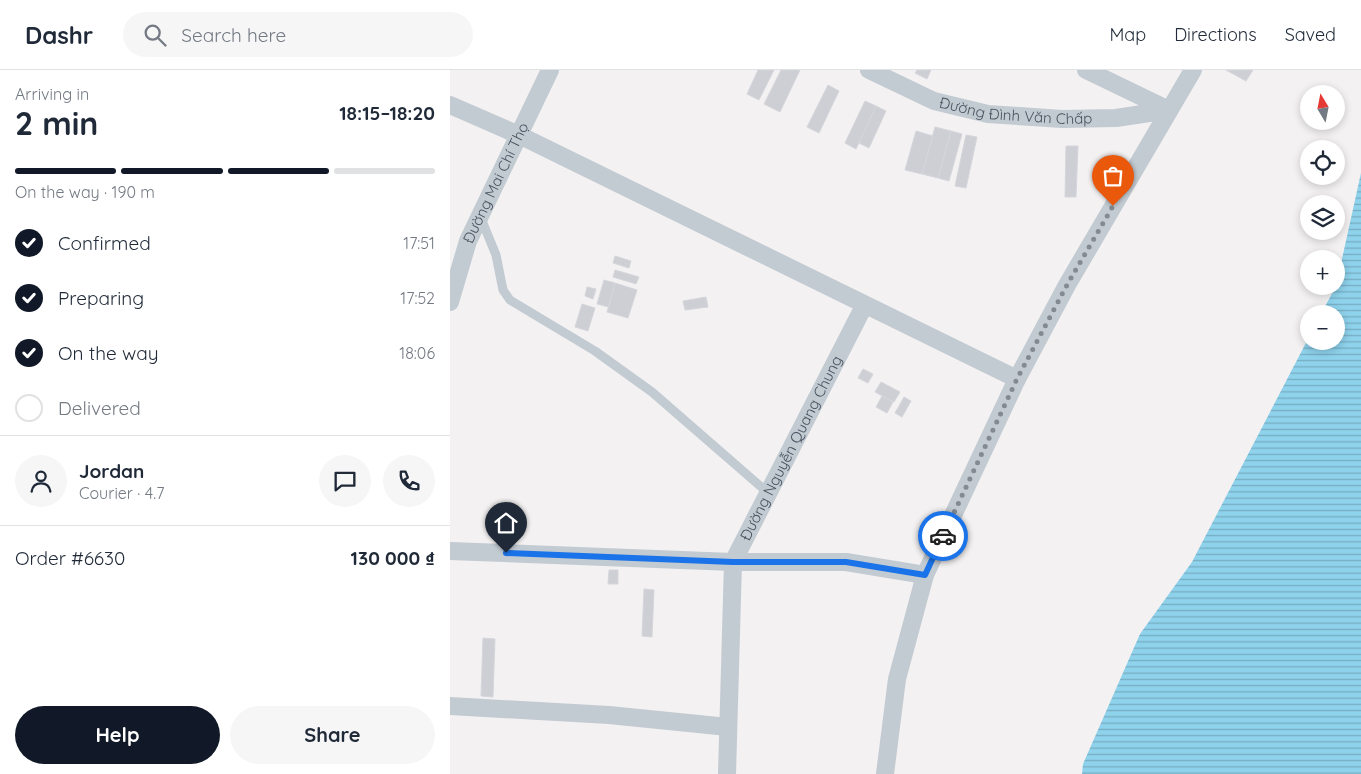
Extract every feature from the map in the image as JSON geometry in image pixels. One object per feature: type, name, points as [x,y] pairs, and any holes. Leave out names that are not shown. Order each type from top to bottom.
[{"type":"street","name":"Đường Mai Chí Thọ","points":[[450,302],[468,241],[550,70]]},
{"type":"street","name":"Đường Đình Văn Chấp","points":[[869,70],[934,101],[988,114],[1062,119],[1116,118],[1169,110]]},
{"type":"street","points":[[1086,70],[1169,110]]},
{"type":"street","points":[[886,774],[897,679],[925,575],[1017,379],[1067,285],[1193,70]]},
{"type":"street","points":[[450,105],[519,135],[864,306],[1017,379]]},
{"type":"street","name":"Đường Nguyễn Quang Chung","points":[[727,774],[733,562],[767,492],[864,306]]},
{"type":"street","points":[[450,550],[733,562],[846,562],[925,575]]},
{"type":"street","points":[[450,706],[609,715],[728,726]]},
{"type":"lane","points":[[480,216],[496,256],[503,290],[510,300],[595,351],[652,392],[767,492]]},
{"type":"water","points":[[1361,173],[1361,774],[1082,774],[1083,764],[1140,634],[1192,562],[1302,350],[1345,350],[1345,305],[1326,305],[1331,295],[1345,295],[1344,250]]},
{"type":"building","points":[[758,70],[774,70],[759,100],[747,94]]},
{"type":"building","points":[[781,70],[800,70],[780,112],[764,104]]},
{"type":"building","points":[[917,70],[931,70],[927,79],[915,73]]},
{"type":"building","points":[[1226,70],[1253,70],[1246,81]]},
{"type":"building","points":[[828,85],[839,91],[819,133],[807,127]]},
{"type":"building","points":[[865,101],[876,106],[856,149],[845,143]]},
{"type":"building","points":[[876,106],[886,111],[869,148],[859,143]]},
{"type":"building","points":[[935,127],[951,131],[938,178],[922,174]]},
{"type":"building","points":[[916,131],[933,136],[922,174],[905,170]]},
{"type":"building","points":[[951,131],[962,134],[949,181],[938,178]]},
{"type":"building","points":[[966,135],[977,137],[966,188],[955,186]]},
{"type":"building","points":[[1066,146],[1078,146],[1076,197],[1065,197]]},
{"type":"building","points":[[615,256],[631,261],[629,268],[613,263]]},
{"type":"building","points":[[615,270],[639,277],[636,284],[613,277]]},
{"type":"building","points":[[604,280],[615,283],[609,307],[597,304]]},
{"type":"building","points":[[615,283],[637,290],[628,318],[607,312]]},
{"type":"building","points":[[587,287],[596,289],[593,299],[585,296]]},
{"type":"building","points":[[706,297],[708,307],[685,310],[683,301]]},
{"type":"building","points":[[582,304],[595,308],[588,331],[575,327]]},
{"type":"building","points":[[863,369],[873,374],[868,383],[858,378]]},
{"type":"building","points":[[881,382],[900,392],[894,402],[875,392]]},
{"type":"building","points":[[882,396],[893,402],[887,413],[876,407]]},
{"type":"building","points":[[904,397],[911,401],[902,417],[895,413]]},
{"type":"building","points":[[609,570],[618,570],[618,584],[608,584]]},
{"type":"building","points":[[644,589],[654,590],[652,637],[642,636]]},
{"type":"building","points":[[483,638],[495,639],[493,697],[481,696]]},
{"type":"way so far","points":[[943,536],[1017,379],[1067,285],[1113,206]]},
{"type":"route","points":[[506,553],[733,562],[846,562],[925,575],[943,536]]}]
